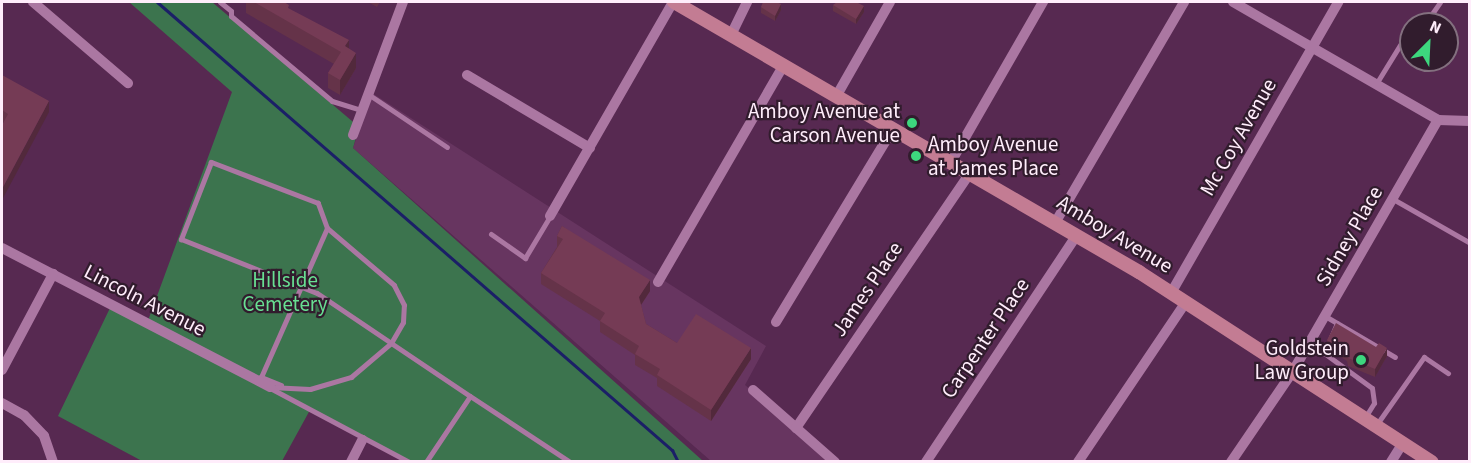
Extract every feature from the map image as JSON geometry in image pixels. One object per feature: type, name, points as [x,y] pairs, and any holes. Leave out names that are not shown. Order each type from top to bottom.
[{"type":"street","points":[[33,2],[129,83]]},
{"type":"street","points":[[353,135],[403,2]]},
{"type":"street","points":[[550,216],[674,2]]},
{"type":"street","name":"Amboy Avenue","points":[[674,2],[1077,235],[1186,302],[1432,462]]},
{"type":"street","points":[[731,35],[747,2]]},
{"type":"street","points":[[837,95],[890,2]]},
{"type":"street","points":[[951,162],[1043,2]]},
{"type":"street","points":[[1055,223],[1184,2]]},
{"type":"street","points":[[1233,2],[1438,120],[1470,121]]},
{"type":"street","name":"Mc Coy Avenue","points":[[1171,293],[1338,2]]},
{"type":"street","points":[[658,282],[783,65]]},
{"type":"street","points":[[467,75],[590,148]]},
{"type":"street","name":"Sidney Place","points":[[1232,462],[1293,371],[1438,120]]},
{"type":"street","points":[[776,322],[893,129]]},
{"type":"street","name":"James Place","points":[[796,428],[970,173]]},
{"type":"street","name":"Carpenter Place","points":[[926,462],[1077,235]]},
{"type":"street","name":"Lincoln Avenue","points":[[2,248],[270,387]]},
{"type":"street","points":[[2,370],[53,274]]},
{"type":"street","points":[[1078,462],[1186,302]]},
{"type":"street","points":[[753,390],[835,462]]},
{"type":"street","points":[[2,403],[24,415],[44,436],[53,462]]},
{"type":"street","points":[[351,462],[362,440]]},
{"type":"street","points":[[1391,462],[1403,442]]},
{"type":"lane","points":[[220,2],[231,11],[231,16],[332,101],[361,110]]},
{"type":"lane","points":[[1376,84],[1399,47]]},
{"type":"lane","points":[[368,94],[447,147]]},
{"type":"lane","points":[[270,387],[310,389],[334,385],[351,377],[391,343],[405,314],[401,295],[327,228],[321,207],[313,199],[218,162],[208,165],[180,239],[301,284],[391,343],[570,462]]},
{"type":"lane","points":[[1393,199],[1470,243]]},
{"type":"lane","points":[[491,234],[525,258],[550,216]]},
{"type":"lane","points":[[282,386],[261,376],[327,228]]},
{"type":"lane","points":[[1325,316],[1395,357]]},
{"type":"lane","points":[[1337,323],[1324,353],[1372,388],[1374,403],[1370,421]]},
{"type":"lane","points":[[1370,421],[1424,357],[1448,373]]},
{"type":"lane","points":[[270,387],[409,462]]},
{"type":"lane","points":[[426,462],[470,396]]},
{"type":"shaded area","points":[[372,93],[766,346],[745,385],[832,461],[711,461],[353,148]]},
{"type":"green space","name":"Hillside Cemetery","points":[[129,2],[212,2],[359,127],[353,148],[703,461],[409,461],[310,410],[282,461],[142,461],[58,416],[110,308],[146,326],[232,92]]},
{"type":"building","points":[[254,2],[284,2],[289,5],[288,8],[349,40],[345,46],[356,53],[340,80],[328,73],[341,52]]},
{"type":"building","points":[[763,2],[781,4],[775,16],[761,7]]},
{"type":"building","points":[[837,2],[856,2],[864,6],[856,19],[833,5]]},
{"type":"building","points":[[2,75],[49,101],[2,189],[2,125],[8,114],[2,110]]},
{"type":"building","points":[[562,226],[650,280],[639,297],[646,324],[677,343],[696,314],[751,348],[711,410],[657,375],[660,369],[635,354],[639,346],[600,321],[605,313],[541,273],[563,239],[557,236]]},
{"type":"building","points":[[1336,323],[1376,347],[1379,343],[1387,348],[1375,369],[1348,358],[1347,352],[1327,340]]},
{"type":"waterway","points":[[157,2],[672,450],[678,462]]},
{"type":"place","name":"Amboy Avenue at Carson Avenue","points":[[912,123]]},
{"type":"place","name":"Amboy Avenue at James Place","points":[[916,156]]},
{"type":"place","name":"Goldstein Law Group","points":[[1361,360]]}]
